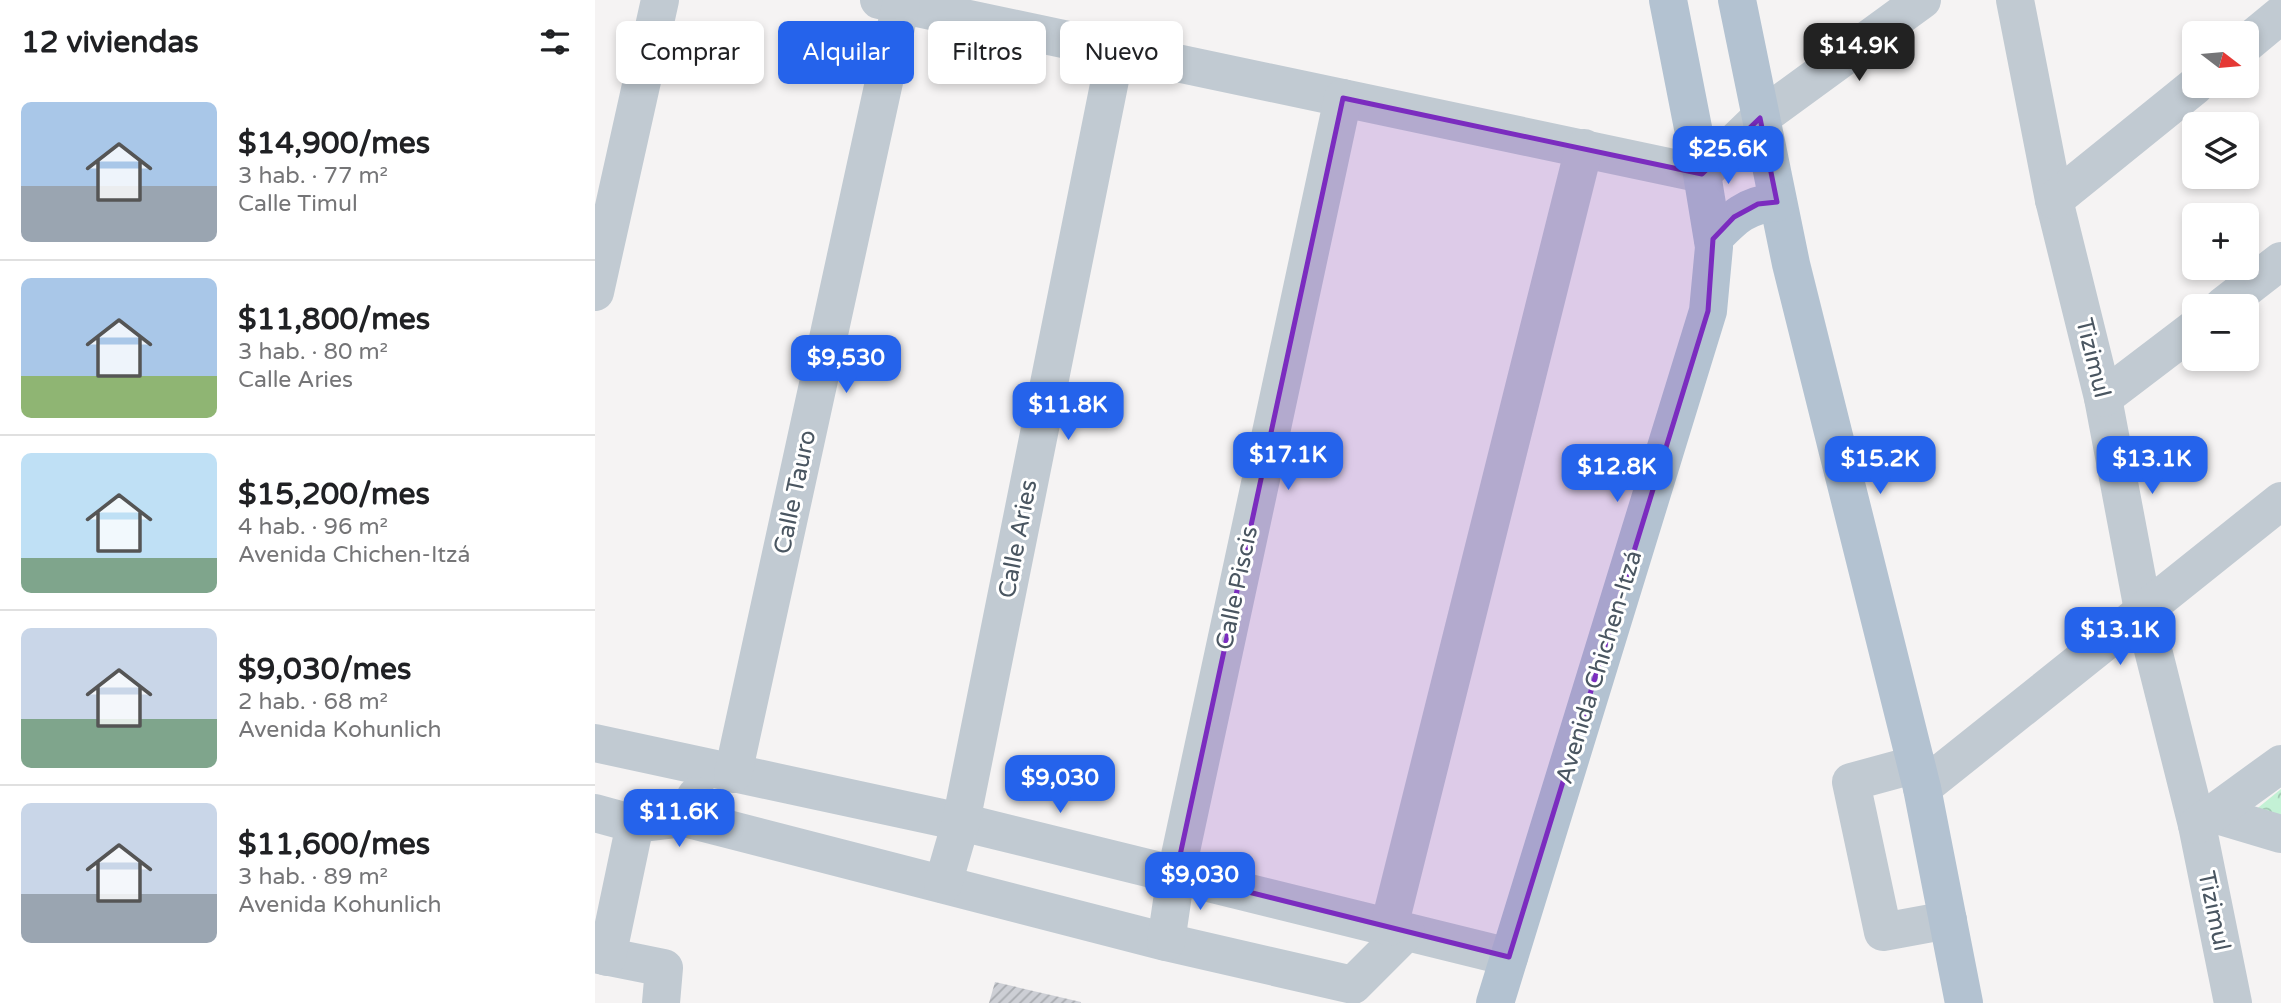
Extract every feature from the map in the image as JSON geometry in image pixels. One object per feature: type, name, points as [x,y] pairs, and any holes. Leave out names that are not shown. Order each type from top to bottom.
[{"type":"main road","name":"Avenida Chichen-Itzá","points":[[1495,1003],[1708,311],[1713,239],[1668,0]]},
{"type":"main road","points":[[1737,0],[1794,277],[1919,776],[1964,1003]]},
{"type":"main road","points":[[1713,239],[1734,217],[1758,204],[1777,202]]},
{"type":"street","points":[[595,292],[660,0]]},
{"type":"street","points":[[1183,64],[1702,174],[1760,118],[1922,0]]},
{"type":"street","name":"Tizimul","points":[[2015,0],[2054,200],[2103,398],[2143,610],[2205,820],[2233,1003]]},
{"type":"street","points":[[890,2],[1060,38]]},
{"type":"street","name":"Calle Tauro","points":[[685,818],[722,771],[890,2]]},
{"type":"street","points":[[2259,33],[2281,15]]},
{"type":"street","name":"Calle Aries","points":[[943,884],[961,822],[1109,84]]},
{"type":"street","points":[[2054,200],[2182,97]]},
{"type":"street","name":"Calle Piscis","points":[[1166,942],[1176,874],[1343,98]]},
{"type":"street","points":[[595,813],[635,824],[685,818],[1356,994],[1398,929],[1584,148]]},
{"type":"street","points":[[2238,294],[2281,261]]},
{"type":"street","points":[[2103,398],[2182,338]]},
{"type":"street","points":[[1948,920],[1883,932],[1851,782],[1919,776],[2143,610],[2281,501]]},
{"type":"street","points":[[595,743],[961,822],[1509,957]]},
{"type":"street","points":[[2205,820],[2281,764]]},
{"type":"street","points":[[2205,820],[2281,834]]},
{"type":"street","points":[[635,824],[601,955],[664,968],[661,1003]]},
{"type":"highlighted area","points":[[1343,98],[1702,174],[1760,118],[1777,202],[1758,204],[1734,217],[1713,239],[1708,311],[1509,957],[1176,874]]},
{"type":"green space","points":[[2281,789],[2281,824],[2248,816]]},
{"type":"building","points":[[995,982],[1081,1002],[1081,1003],[989,1003]]}]
